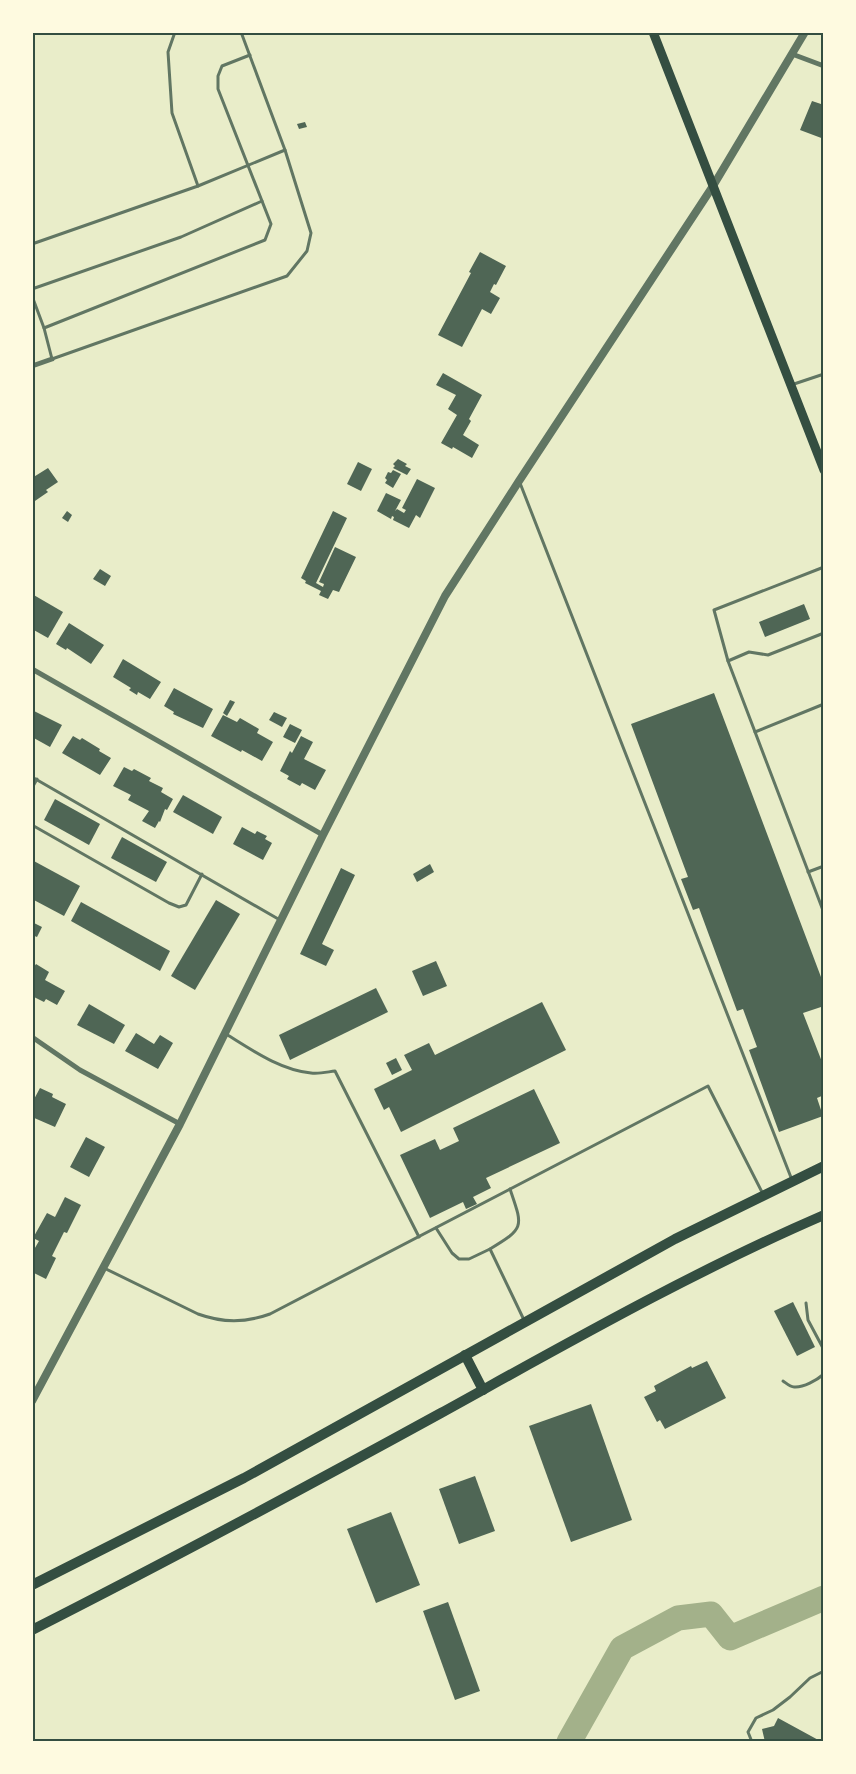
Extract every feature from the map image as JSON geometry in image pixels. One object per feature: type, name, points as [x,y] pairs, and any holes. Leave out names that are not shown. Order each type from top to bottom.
[{"type":"highway","points":[[32,1585],[244,1478],[676,1239],[824,1166]]},
{"type":"highway","points":[[32,1630],[318,1480],[690,1278],[824,1215]]},
{"type":"highway","points":[[465,1355],[483,1390]]},
{"type":"main road","points":[[653,32],[824,470]]},
{"type":"street","points":[[32,1401],[180,1124],[323,835],[445,596],[712,186],[805,32]]},
{"type":"street","points":[[792,54],[824,66]]},
{"type":"street","points":[[32,366],[52,359]]},
{"type":"street","points":[[32,669],[323,835]]},
{"type":"street","points":[[32,1037],[80,1070],[180,1124]]},
{"type":"lane","points":[[175,32],[168,52],[172,113],[198,186]]},
{"type":"lane","points":[[32,296],[44,328],[52,359],[287,276],[307,251],[311,233],[285,150],[241,32]]},
{"type":"lane","points":[[44,328],[266,240],[271,224],[218,89],[218,76],[222,66],[250,56]]},
{"type":"lane","points":[[32,244],[198,186],[285,150]]},
{"type":"lane","points":[[32,288],[181,237],[262,201]]},
{"type":"lane","points":[[790,385],[824,374]]},
{"type":"lane","points":[[519,481],[792,1181]]},
{"type":"lane","points":[[824,567],[714,610],[728,661],[824,913]]},
{"type":"lane","points":[[728,661],[749,652],[768,655],[824,633]]},
{"type":"lane","points":[[754,732],[824,704]]},
{"type":"lane","points":[[32,776],[281,921]]},
{"type":"lane","points":[[32,788],[37,779]]},
{"type":"lane","points":[[32,825],[179,907],[186,905],[202,874]]},
{"type":"lane","points":[[808,872],[824,866]]},
{"type":"lane","points":[[225,1033],[263,1056],[296,1070],[313,1074],[335,1071],[419,1237]]},
{"type":"lane","points":[[103,1268],[213,1320],[249,1321],[270,1314],[708,1086],[764,1195]]},
{"type":"lane","points":[[436,1228],[452,1253],[459,1260],[468,1259],[490,1249],[513,1235],[518,1226],[518,1213],[510,1189]]},
{"type":"lane","points":[[490,1249],[525,1322]]},
{"type":"lane","points":[[806,1303],[808,1320],[824,1350]]},
{"type":"lane","points":[[783,1381],[792,1387],[803,1386],[824,1374]]},
{"type":"lane","points":[[752,1742],[748,1732],[756,1718],[772,1710],[790,1697],[810,1678],[824,1671]]},
{"type":"building","points":[[823,98],[824,139],[800,130],[812,101],[821,104]]},
{"type":"building","points":[[305,122],[307,127],[299,129],[297,124]]},
{"type":"building","points":[[480,252],[506,266],[490,292],[500,298],[491,314],[482,309],[462,347],[438,335]]},
{"type":"building","points":[[443,373],[482,395],[463,435],[479,445],[472,458],[453,447],[452,449],[441,443],[457,415],[448,409],[456,395],[436,385]]},
{"type":"building","points":[[398,459],[407,464],[405,466],[411,469],[407,475],[393,468],[395,466],[393,464]]},
{"type":"building","points":[[358,462],[372,469],[361,491],[347,484]]},
{"type":"building","points":[[48,468],[58,482],[32,503],[32,478]]},
{"type":"building","points":[[393,470],[401,474],[393,488],[385,483],[387,480],[385,478],[388,472],[391,473]]},
{"type":"building","points":[[417,479],[435,488],[420,518],[416,515],[409,528],[393,520],[394,517],[392,516],[391,519],[377,511],[386,493],[401,500],[395,511],[397,509],[404,513],[406,510],[402,508]]},
{"type":"building","points":[[67,511],[72,515],[68,522],[62,518]]},
{"type":"building","points":[[333,511],[347,518],[316,583],[323,587],[324,584],[319,582],[335,547],[356,557],[339,592],[333,590],[328,599],[319,595],[321,591],[305,583],[306,581],[301,578]]},
{"type":"building","points":[[100,569],[111,576],[105,586],[93,579]]},
{"type":"building","points":[[32,594],[63,612],[48,638],[32,629]]},
{"type":"building","points":[[804,604],[810,619],[765,637],[759,622]]},
{"type":"building","points":[[69,623],[104,645],[91,664],[67,648],[66,650],[56,644]]},
{"type":"building","points":[[123,659],[161,682],[150,699],[138,692],[137,695],[129,690],[131,688],[113,677]]},
{"type":"building","points":[[174,688],[213,709],[203,728],[173,714],[174,712],[164,706]]},
{"type":"building","points":[[714,693],[824,985],[824,1006],[803,1013],[824,1067],[824,1095],[817,1098],[823,1116],[779,1132],[749,1050],[757,1047],[743,1009],[737,1011],[699,908],[693,910],[681,879],[688,877],[631,724]]},
{"type":"building","points":[[230,700],[235,702],[227,716],[223,713]]},
{"type":"building","points":[[32,710],[62,725],[50,747],[32,737]]},
{"type":"building","points":[[274,712],[287,718],[282,727],[269,720]]},
{"type":"building","points":[[223,715],[237,722],[240,718],[259,729],[257,733],[273,742],[262,761],[211,736]]},
{"type":"building","points":[[290,724],[302,730],[295,743],[283,737]]},
{"type":"building","points":[[73,736],[80,740],[82,738],[111,758],[100,775],[62,753]]},
{"type":"building","points":[[301,736],[313,742],[304,759],[326,770],[315,790],[302,783],[300,786],[287,779],[289,776],[280,771],[290,751],[292,753]]},
{"type":"building","points":[[124,767],[132,771],[134,769],[151,778],[149,781],[163,788],[161,792],[173,799],[167,810],[165,809],[160,822],[155,828],[142,821],[149,811],[128,800],[131,795],[113,786]]},
{"type":"building","points":[[183,795],[222,817],[213,834],[173,812]]},
{"type":"building","points":[[55,799],[100,824],[89,845],[44,820]]},
{"type":"building","points":[[242,827],[255,834],[257,831],[267,836],[265,839],[272,843],[263,860],[233,844]]},
{"type":"building","points":[[122,837],[167,862],[156,882],[111,858]]},
{"type":"building","points":[[32,860],[80,886],[64,916],[32,899]]},
{"type":"building","points":[[430,864],[434,872],[417,882],[413,874]]},
{"type":"building","points":[[341,868],[355,875],[322,944],[334,950],[326,966],[300,954]]},
{"type":"building","points":[[216,900],[240,914],[195,990],[171,976]]},
{"type":"building","points":[[81,902],[170,951],[160,971],[71,921]]},
{"type":"building","points":[[32,922],[42,927],[37,937],[32,935]]},
{"type":"building","points":[[436,961],[447,986],[423,996],[412,971]]},
{"type":"building","points":[[36,964],[49,972],[45,980],[65,991],[57,1005],[46,999],[44,1002],[32,996],[32,970]]},
{"type":"building","points":[[376,988],[388,1012],[290,1060],[279,1035]]},
{"type":"building","points":[[542,1002],[566,1050],[401,1132],[389,1107],[384,1110],[374,1089],[412,1070],[404,1055],[429,1043],[435,1055]]},
{"type":"building","points":[[89,1004],[125,1025],[114,1044],[77,1025]]},
{"type":"building","points":[[136,1033],[154,1044],[160,1035],[173,1043],[158,1069],[125,1051]]},
{"type":"building","points":[[396,1058],[402,1070],[392,1075],[386,1063]]},
{"type":"building","points":[[40,1088],[53,1094],[52,1097],[66,1104],[55,1127],[32,1117],[32,1103]]},
{"type":"building","points":[[534,1089],[560,1143],[486,1178],[491,1188],[473,1197],[477,1204],[466,1209],[463,1202],[430,1218],[400,1155],[435,1139],[440,1150],[459,1141],[453,1128]]},
{"type":"building","points":[[86,1137],[105,1147],[89,1177],[70,1167]]},
{"type":"building","points":[[65,1197],[81,1205],[67,1233],[64,1232],[52,1256],[56,1258],[46,1279],[32,1272],[32,1260],[35,1255],[32,1253],[39,1241],[33,1238],[47,1213],[55,1217]]},
{"type":"building","points":[[793,1302],[815,1347],[797,1356],[774,1311]]},
{"type":"building","points":[[707,1361],[726,1398],[665,1429],[660,1420],[657,1422],[644,1397],[656,1391],[654,1386],[691,1366],[692,1368]]},
{"type":"building","points":[[591,1404],[632,1520],[571,1542],[529,1426]]},
{"type":"building","points":[[475,1476],[495,1531],[459,1544],[439,1489]]},
{"type":"building","points":[[391,1512],[420,1585],[376,1603],[347,1529]]},
{"type":"building","points":[[448,1602],[480,1691],[455,1700],[423,1611]]},
{"type":"building","points":[[778,1718],[822,1742],[765,1742],[762,1729],[774,1726]]},
{"type":"waterway","points":[[569,1742],[622,1648],[678,1618],[711,1614],[730,1638],[824,1598]]}]
